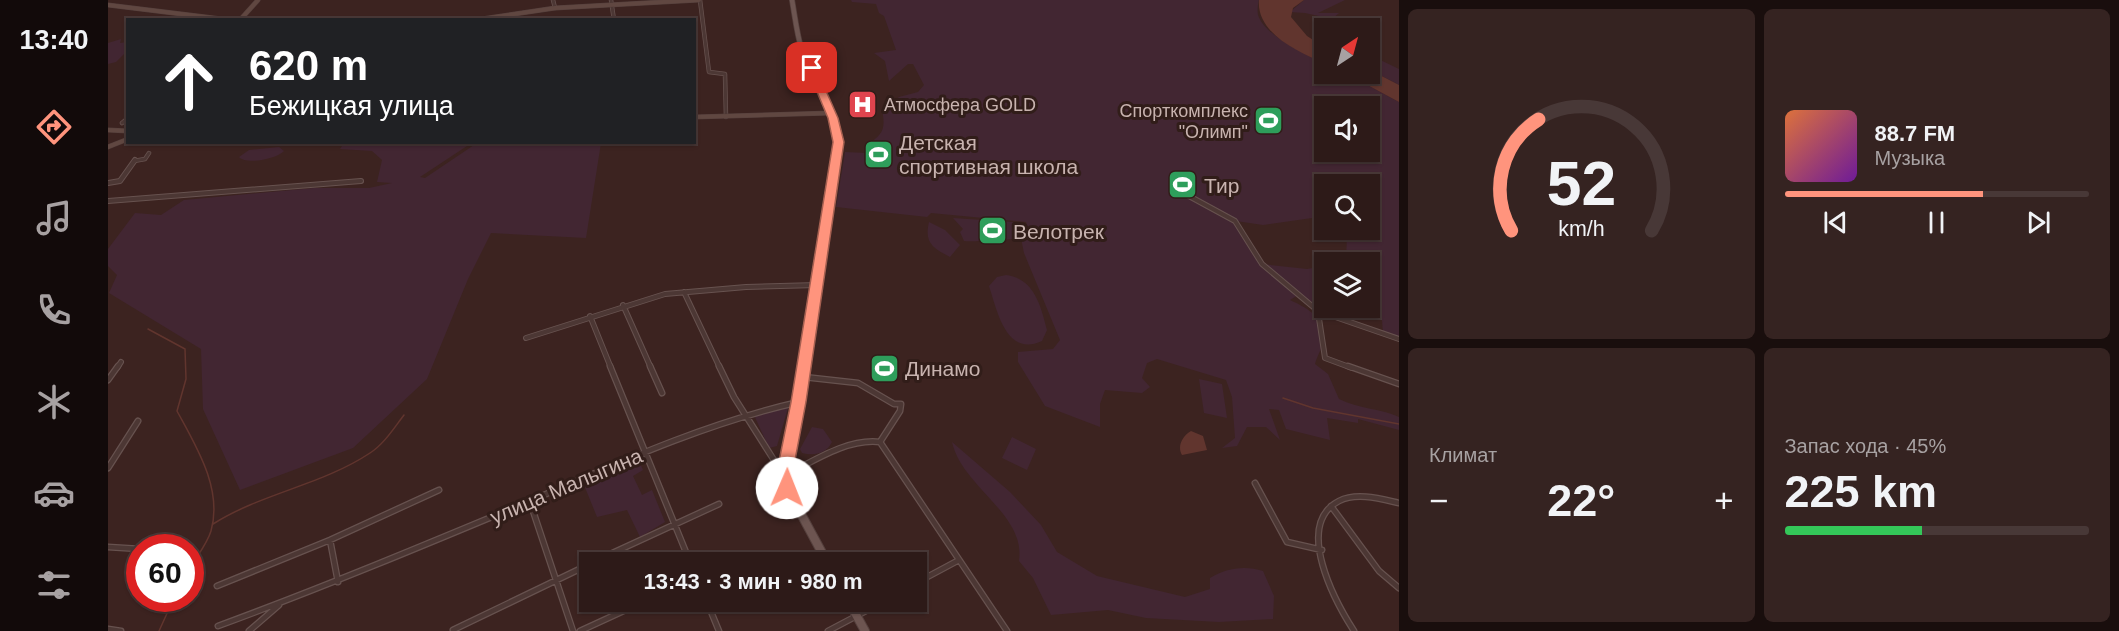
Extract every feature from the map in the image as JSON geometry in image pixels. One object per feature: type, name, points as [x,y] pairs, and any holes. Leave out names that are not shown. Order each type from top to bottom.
[{"type":"main road","points":[[241,18],[256,0]]},
{"type":"main road","points":[[488,18],[555,8],[611,3],[700,0]]},
{"type":"main road","points":[[792,0],[802,51],[839,135],[799,402],[784,476],[787,488],[822,552]]},
{"type":"main road","points":[[108,5],[211,18]]},
{"type":"main road","points":[[696,117],[831,113]]},
{"type":"main road","points":[[110,130],[125,123]]},
{"type":"main road","points":[[110,130],[126,130]]},
{"type":"main road","points":[[109,147],[126,139]]},
{"type":"main road","points":[[855,612],[865,631]]},
{"type":"street","points":[[553,0],[555,8]]},
{"type":"street","points":[[700,0],[709,72],[725,74],[726,117]]},
{"type":"street","points":[[611,3],[614,18]]},
{"type":"street","points":[[108,183],[120,181],[136,159],[145,159],[149,153]]},
{"type":"street","points":[[1172,180],[1190,196],[1235,221],[1262,264],[1314,308]]},
{"type":"street","points":[[108,201],[361,181]]},
{"type":"street","points":[[526,338],[623,305],[684,292],[817,285]]},
{"type":"street","points":[[684,292],[734,397],[784,476],[855,444],[873,439],[880,442],[1006,631]]},
{"type":"street","points":[[623,305],[662,393]]},
{"type":"street","points":[[590,316],[686,552]]},
{"type":"street","points":[[1320,318],[1326,358],[1399,384]]},
{"type":"street","points":[[1338,318],[1399,339]]},
{"type":"street","points":[[108,380],[121,362]]},
{"type":"street","points":[[803,377],[858,383],[894,404],[900,404],[900,411],[880,442]]},
{"type":"street","name":"улица Малыгина","points":[[218,626],[338,582],[645,452],[746,414],[799,402]]},
{"type":"street","points":[[108,468],[138,421]]},
{"type":"street","points":[[108,457],[116,457]]},
{"type":"street","points":[[1255,483],[1287,542],[1322,550]]},
{"type":"street","points":[[217,586],[330,540],[439,490]]},
{"type":"street","points":[[1354,631],[1329,588],[1322,550],[1321,522],[1331,506],[1351,498],[1375,498],[1399,503]]},
{"type":"street","points":[[530,502],[573,631]]},
{"type":"street","points":[[615,552],[719,504]]},
{"type":"street","points":[[1331,506],[1348,525],[1383,576],[1399,588]]},
{"type":"street","points":[[330,540],[338,582]]},
{"type":"street","points":[[108,547],[126,548]]},
{"type":"street","points":[[927,577],[959,560]]},
{"type":"street","points":[[453,630],[579,569]]},
{"type":"street","name":"улица Малыгина","points":[[249,631],[282,602]]},
{"type":"street","points":[[580,631],[622,612]]},
{"type":"street","points":[[711,612],[719,631]]},
{"type":"street","points":[[828,631],[864,612]]},
{"type":"street","points":[[108,629],[122,631]]},
{"type":"shaded area","points":[[851,0],[1259,0],[1258,15],[1268,30],[1286,44],[1314,58],[1314,84],[1366,84],[1399,102],[1399,339],[1383,333],[1380,307],[1380,252],[1346,252],[1347,240],[1380,240],[1380,174],[1314,174],[1314,219],[1263,225],[1236,221],[1262,264],[1314,268],[1314,304],[1298,295],[1290,300],[1309,310],[1322,326],[1322,347],[1315,364],[1328,374],[1339,399],[1399,417],[1399,430],[1358,419],[1358,423],[1327,418],[1330,440],[1286,429],[1279,410],[1269,409],[1280,440],[1266,427],[1247,427],[1237,446],[1222,448],[1235,438],[1232,397],[1226,380],[1157,359],[1147,363],[1142,378],[1150,387],[1142,393],[1105,390],[1100,404],[1100,427],[1045,406],[1018,362],[1018,352],[1053,349],[1060,340],[1024,253],[1021,238],[1028,229],[1026,222],[931,213],[927,217],[836,207],[845,152],[867,153],[866,145],[882,131],[884,122],[882,110],[899,97],[918,92],[924,85],[913,64],[908,64],[889,81],[885,61],[874,53],[896,50],[884,16],[879,13],[876,4],[852,2]]},
{"type":"shaded area","points":[[1259,0],[1304,0],[1293,8],[1291,17],[1307,36],[1314,41],[1314,58],[1291,47],[1271,32],[1260,12]]},
{"type":"shaded area","points":[[1304,0],[1345,0],[1318,13],[1339,13],[1333,18],[1290,12]]},
{"type":"shaded area","points":[[121,39],[120,43],[126,42],[126,52],[116,62],[108,64],[108,43]]},
{"type":"shaded area","points":[[1380,60],[1399,69],[1399,85],[1380,75]]},
{"type":"shaded area","points":[[1380,75],[1399,85],[1399,102],[1366,84],[1380,84]]},
{"type":"shaded area","points":[[343,144],[470,144],[420,177],[425,178],[476,144],[601,144],[586,238],[491,233],[468,279],[427,379],[353,448],[240,490],[203,409],[201,349],[109,293],[117,275],[108,266],[108,249],[135,213],[161,215],[184,200],[314,188],[369,188],[392,183],[377,182],[382,160],[372,151],[340,149]]},
{"type":"shaded area","points":[[279,147],[284,151],[269,159],[248,161],[239,157],[249,150]]},
{"type":"shaded area","name":"Велотрек","points":[[953,218],[1013,222],[1022,230],[1017,238],[1013,239],[964,241],[960,232],[963,229]]},
{"type":"shaded area","points":[[929,222],[945,230],[960,245],[950,257],[931,244],[928,235]]},
{"type":"shaded area","points":[[1006,275],[1023,281],[1035,295],[1047,330],[1042,341],[1030,345],[1020,343],[1005,329],[989,286],[997,277]]},
{"type":"shaded area","points":[[1199,379],[1222,384],[1227,418],[1204,413]]},
{"type":"shaded area","points":[[788,408],[777,446],[769,448],[754,415]]},
{"type":"shaded area","points":[[812,427],[823,429],[832,442],[819,453],[802,453],[800,449]]},
{"type":"shaded area","points":[[1191,431],[1203,436],[1207,450],[1182,455],[1181,442]]},
{"type":"shaded area","points":[[1012,437],[1036,449],[1027,470],[1002,458]]},
{"type":"shaded area","points":[[952,442],[1010,492],[1041,525],[1057,552],[1097,576],[1185,597],[1210,589],[1210,578],[1222,572],[1236,568],[1256,569],[1263,571],[1274,596],[1273,619],[1219,622],[1146,618],[1108,610],[1051,615],[1033,578],[1019,561],[1019,544],[1013,529],[968,473],[958,458]]},
{"type":"shaded area","points":[[639,461],[643,470],[633,476],[642,495],[652,490],[665,522],[640,537],[627,510],[597,517],[584,485]]},
{"type":"waterway","points":[[148,329],[185,349],[186,379],[177,411],[206,468],[211,484],[214,515],[211,531],[204,545]]},
{"type":"waterway","points":[[1283,398],[1313,408],[1399,424]]},
{"type":"waterway","points":[[213,524],[251,504],[351,464],[380,445],[404,415]]},
{"type":"waterway","points":[[159,631],[168,612]]},
{"type":"place","name":"Атмосфера GOLD","points":[[863,105]]},
{"type":"place","name":"Спорткомплекс \"Олимп\"","points":[[1269,121]]},
{"type":"place","name":"Детская спортивная школа","points":[[878,154]]},
{"type":"place","name":"Тир","points":[[1183,185]]},
{"type":"place","name":"Велотрек","points":[[992,231]]},
{"type":"place","name":"Динамо","points":[[884,368]]},
{"type":"route","points":[[787,488],[784,476],[799,402],[839,142],[833,118],[812,68]]}]
